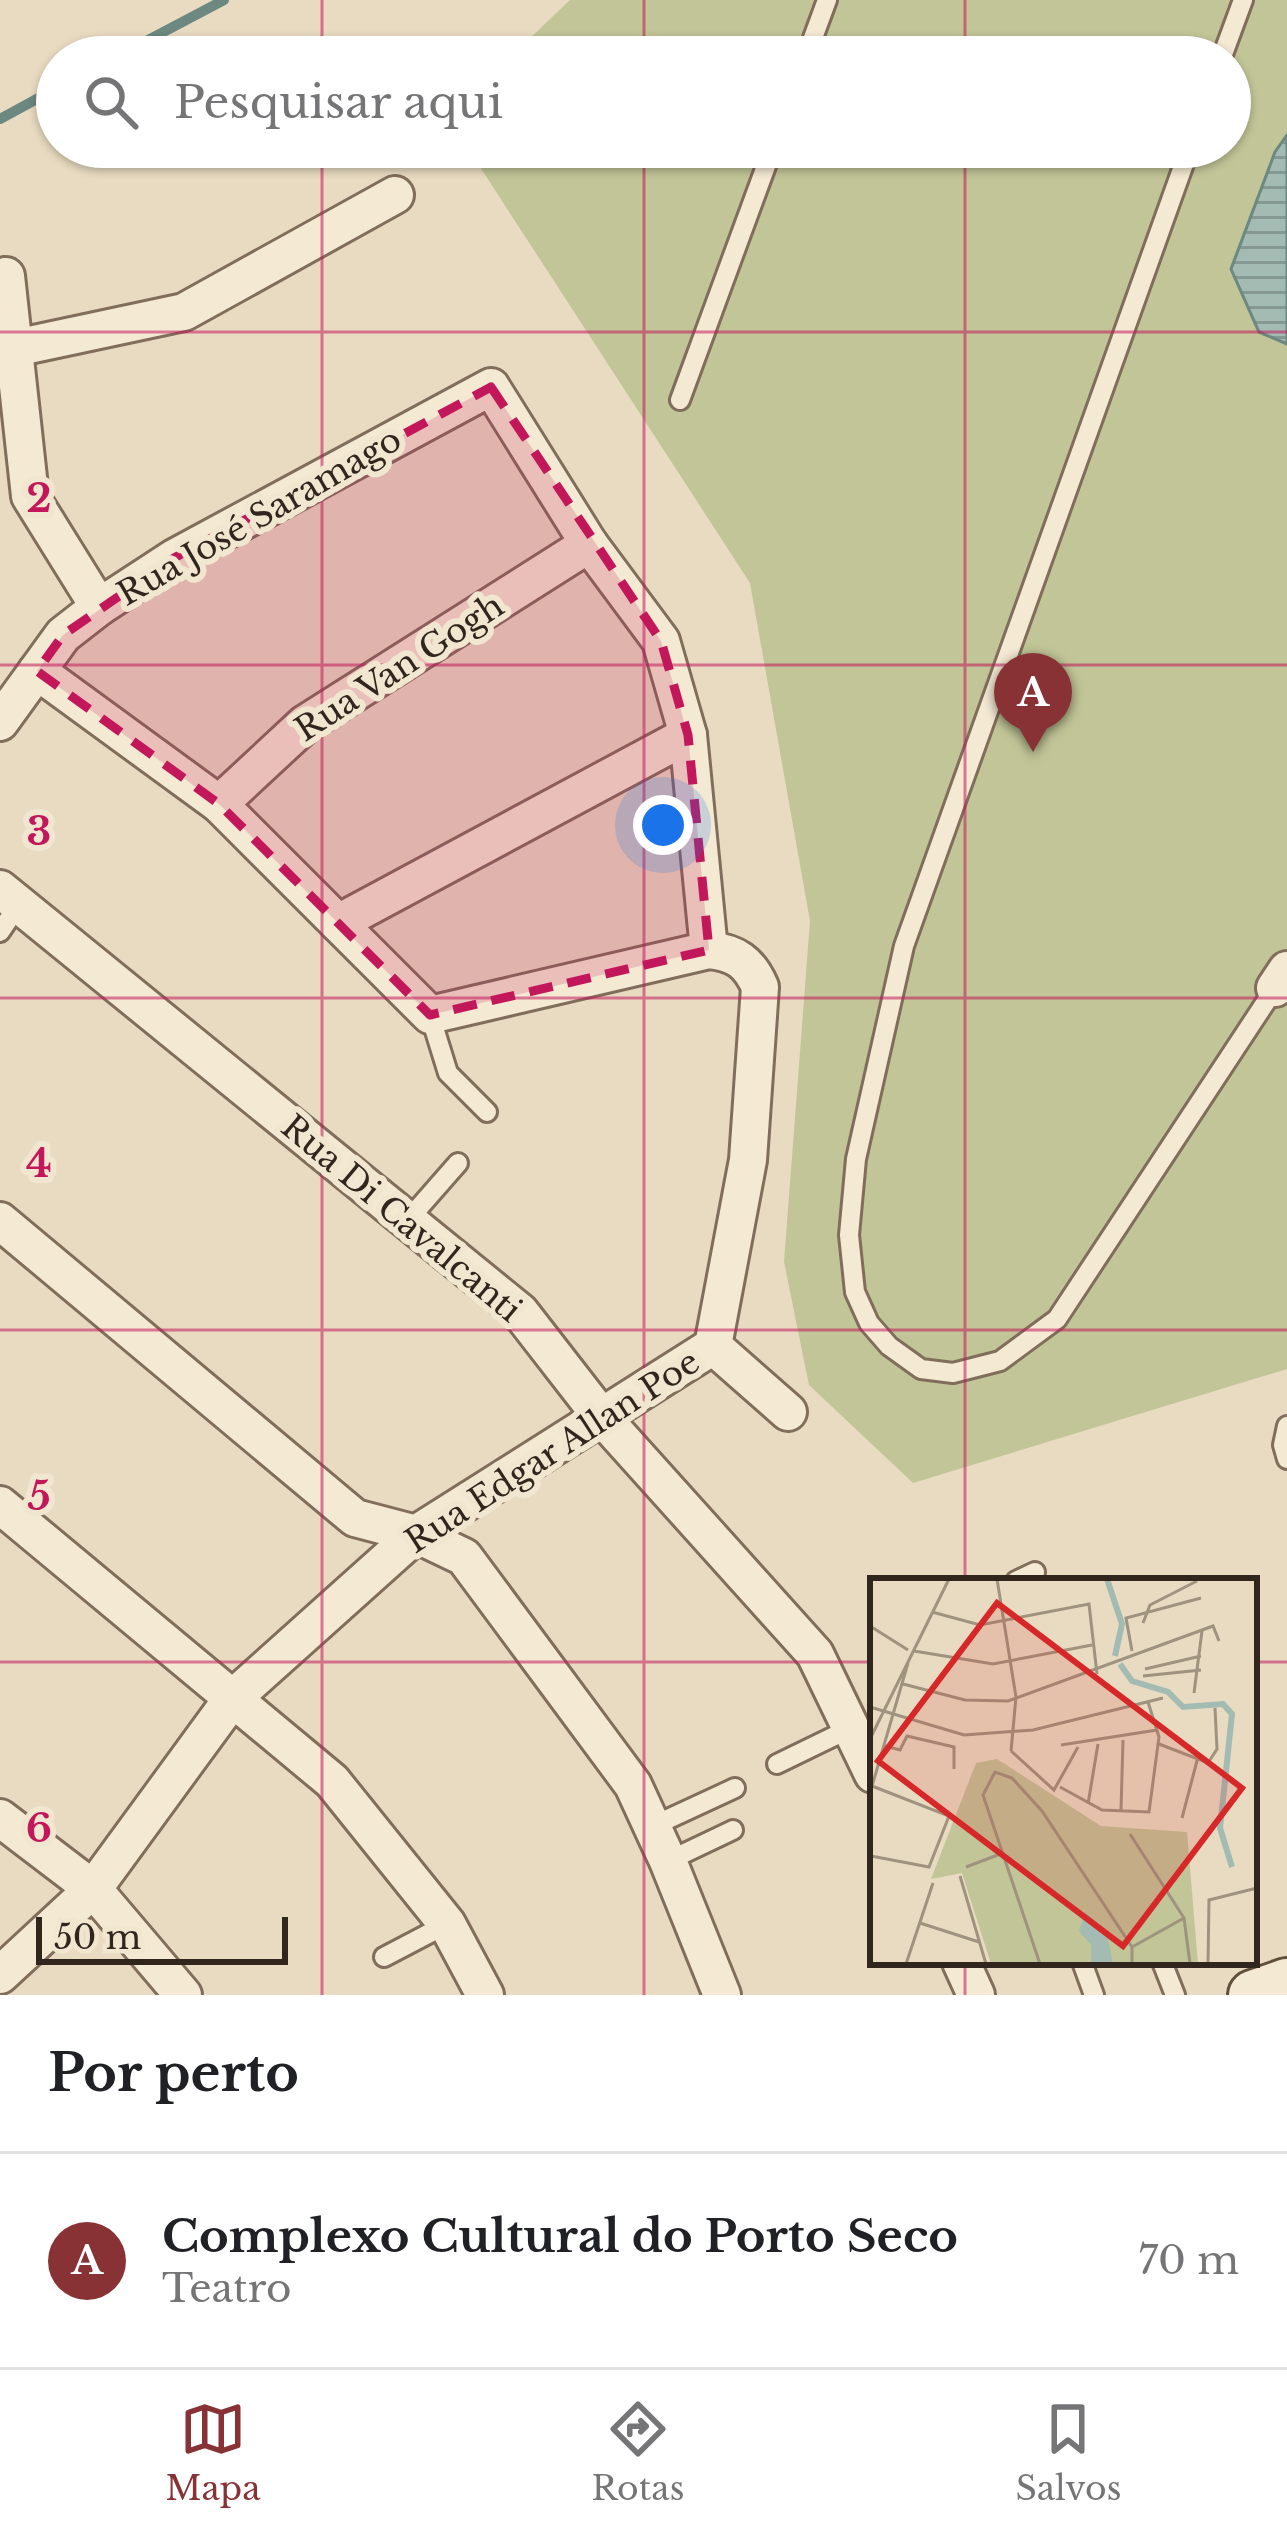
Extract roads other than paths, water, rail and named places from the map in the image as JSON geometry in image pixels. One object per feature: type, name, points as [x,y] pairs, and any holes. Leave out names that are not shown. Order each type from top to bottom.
[{"type":"main road","points":[[1253,1995],[1287,1983]]},
{"type":"street","points":[[15,348],[184,313],[394,195]]},
{"type":"street","points":[[3,276],[30,496],[99,607]]},
{"type":"street","name":"Rua José Saramago","points":[[0,722],[63,635],[99,607],[174,558],[490,387],[589,544]]},
{"type":"street","points":[[589,544],[662,641],[688,735],[725,954]]},
{"type":"street","name":"Rua Van Gogh","points":[[219,804],[305,724],[589,544]]},
{"type":"street","points":[[37,671],[219,804],[430,1015],[725,954],[753,971],[760,987],[748,1160],[713,1346],[788,1412]]},
{"type":"street","points":[[338,923],[688,735]]},
{"type":"street","name":"Rua Di Cavalcanti","points":[[6,908],[520,1312],[600,1414],[815,1654],[870,1768]]},
{"type":"street","points":[[0,1221],[355,1518],[416,1534],[464,1557],[633,1785],[722,1995]]},
{"type":"street","name":"Rua Edgar Allan Poe","points":[[0,1975],[93,1889],[232,1699],[416,1534],[713,1346]]},
{"type":"street","points":[[0,1505],[332,1781],[448,1924],[485,1995]]},
{"type":"street","points":[[0,1818],[93,1889],[182,1995]]},
{"type":"street","points":[[962,1965],[976,1995]]},
{"type":"lane","points":[[813,36],[826,0]]},
{"type":"lane","points":[[1230,36],[1243,0]]},
{"type":"lane","points":[[680,400],[764,168]]},
{"type":"lane","points":[[1182,168],[904,946],[856,1160],[849,1234],[855,1292],[868,1323],[889,1346],[921,1369],[953,1373],[1000,1361],[1057,1319],[1283,985]]},
{"type":"lane","points":[[430,1015],[448,1073],[487,1112]]},
{"type":"lane","points":[[408,1220],[458,1163]]},
{"type":"lane","points":[[1287,1426],[1282,1445],[1287,1459]]},
{"type":"lane","points":[[1022,1578],[1035,1572]]},
{"type":"lane","points":[[777,1764],[851,1728]]},
{"type":"lane","points":[[653,1826],[735,1788]]},
{"type":"lane","points":[[668,1861],[733,1830]]},
{"type":"lane","points":[[384,1957],[448,1924]]},
{"type":"lane","points":[[1083,1965],[1094,1995]]},
{"type":"lane","points":[[1163,1965],[1175,1995]]},
{"type":"water","points":[[1287,135],[1287,344],[1259,332],[1231,269],[1275,152]]},
{"type":"waterway","points":[[156,36],[224,0]]},
{"type":"waterway","points":[[0,119],[36,99]]},
{"type":"place","name":"Complexo Cultural do Porto Seco","points":[[1033,752]]}]
